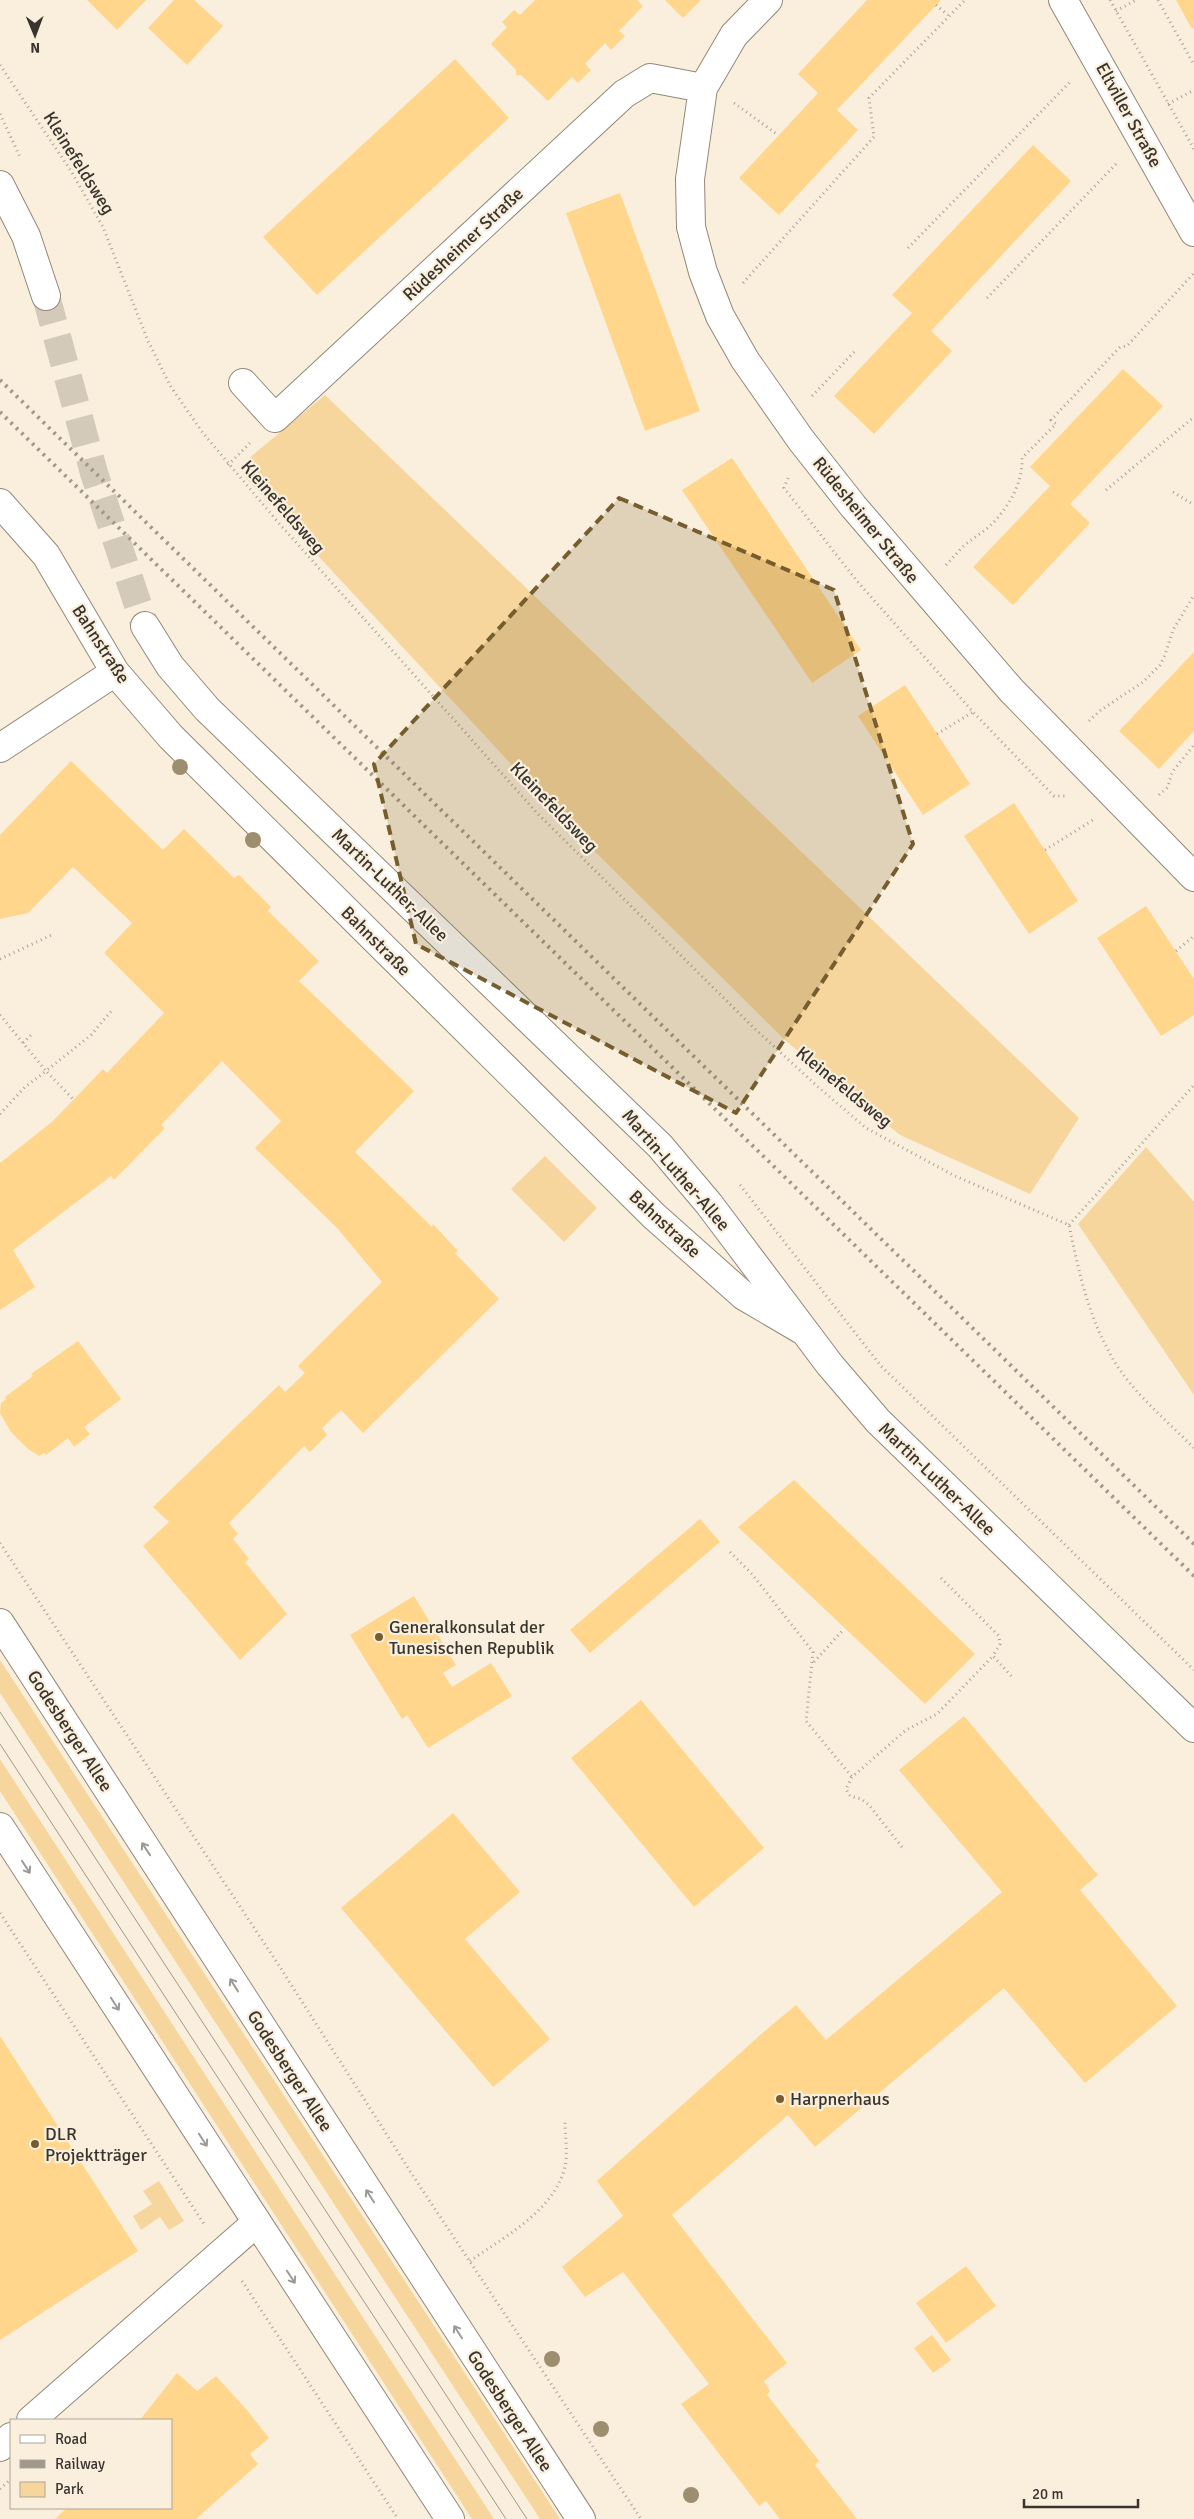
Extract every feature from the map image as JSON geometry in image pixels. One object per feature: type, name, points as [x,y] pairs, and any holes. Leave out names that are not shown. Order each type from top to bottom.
[{"type":"main road","name":"Rüdesheimer Straße","points":[[768,0],[734,35],[704,85],[690,179],[691,227],[703,272],[718,311],[745,360],[795,430],[853,506],[921,587],[1011,690],[1194,877]]},
{"type":"main road","name":"Eltviller Straße","points":[[1062,0],[1096,56],[1194,232]]},
{"type":"main road","name":"Rüdesheimer Straße","points":[[243,383],[275,418],[624,94],[650,78],[704,85]]},
{"type":"main road","points":[[0,184],[26,236],[46,296]]},
{"type":"main road","name":"Bahnstraße","points":[[0,504],[46,554],[115,672],[171,736],[654,1216],[744,1296],[802,1330]]},
{"type":"main road","name":"Martin-Luther-Allee","points":[[145,626],[170,666],[207,709],[660,1146],[709,1204],[802,1330],[847,1387],[878,1421],[1194,1728]]},
{"type":"main road","points":[[0,748],[115,672]]},
{"type":"main road","name":"Godesberger Allee","points":[[0,1623],[581,2519]]},
{"type":"main road","points":[[0,1826],[256,2223],[450,2519]]},
{"type":"main road","points":[[31,2419],[256,2223]]},
{"type":"main road","points":[[0,2447],[10,2438]]},
{"type":"path","points":[[718,311],[874,137],[869,98],[948,15],[965,0]]},
{"type":"path","points":[[1110,0],[1194,149]]},
{"type":"path","points":[[1116,10],[1136,0]]},
{"type":"path","points":[[1158,0],[1194,65]]},
{"type":"path","points":[[936,5],[948,15]]},
{"type":"path","points":[[908,248],[1096,56]]},
{"type":"path","name":"Kleinefeldsweg","points":[[0,65],[71,170],[103,227],[148,341],[171,386],[203,433],[283,529],[537,813],[754,1028],[866,1128],[954,1176],[1069,1225]]},
{"type":"path","points":[[704,85],[778,135]]},
{"type":"path","points":[[1168,104],[1194,90]]},
{"type":"path","points":[[987,298],[1142,137]]},
{"type":"path","points":[[921,587],[997,518],[1019,482],[1022,474],[1022,458],[1056,424],[1051,420],[1120,346],[1127,346],[1194,273]]},
{"type":"path","points":[[857,349],[795,430],[784,488],[857,581],[973,712],[1054,796],[1123,806]]},
{"type":"path","points":[[1106,490],[1194,417]]},
{"type":"path","points":[[1173,492],[1194,506]]},
{"type":"path","points":[[1062,744],[1101,710],[1143,682],[1160,665],[1172,630],[1194,595]]},
{"type":"path","points":[[937,734],[973,712]]},
{"type":"path","points":[[1044,850],[1123,806],[1168,787],[1172,772],[1194,745]]},
{"type":"path","points":[[0,959],[54,934]]},
{"type":"path","points":[[1176,951],[1194,936]]},
{"type":"path","points":[[0,1114],[25,1087],[91,1035],[114,1009]]},
{"type":"path","points":[[0,1015],[46,1071],[74,1100]]},
{"type":"path","points":[[23,1043],[31,1035]]},
{"type":"path","points":[[1194,1085],[1069,1225],[1089,1308],[1108,1351],[1126,1378],[1194,1448]]},
{"type":"path","points":[[0,1543],[641,2519]]},
{"type":"path","points":[[730,1552],[752,1574],[813,1652],[806,1721],[852,1777]]},
{"type":"path","points":[[902,1847],[870,1806],[861,1799],[850,1796],[846,1789],[852,1777],[906,1730],[937,1714],[993,1656],[1000,1644],[999,1636],[941,1578]]},
{"type":"path","points":[[813,1663],[844,1629]]},
{"type":"path","points":[[993,1656],[1014,1679]]},
{"type":"path","points":[[0,1913],[398,2519]]},
{"type":"path","points":[[470,2261],[531,2218],[557,2188],[565,2166],[565,2121]]},
{"type":"path","points":[[0,2489],[10,2480]]},
{"type":"highlighted area","points":[[619,498],[834,590],[913,844],[736,1113],[416,944],[374,764]]},
{"type":"green space","points":[[325,395],[1079,1118],[1030,1194],[900,1135],[787,1042],[561,818],[246,478],[244,468],[248,459]]},
{"type":"green space","points":[[1146,1147],[1194,1202],[1194,1395],[1078,1224]]},
{"type":"green space","points":[[545,1156],[597,1208],[564,1242],[511,1189]]},
{"type":"green space","points":[[0,1660],[560,2519],[540,2519],[0,1693]]},
{"type":"green space","points":[[0,1759],[494,2519],[472,2519],[0,1791]]},
{"type":"green space","points":[[159,2181],[184,2221],[169,2230],[160,2217],[141,2230],[133,2216],[152,2204],[143,2191]]},
{"type":"building","points":[[87,0],[146,0],[117,30]]},
{"type":"building","points":[[174,0],[194,0],[223,26],[187,65],[148,28]]},
{"type":"building","points":[[535,0],[637,0],[643,6],[619,31],[625,36],[611,50],[605,43],[585,64],[591,70],[578,83],[572,77],[548,101],[521,75],[516,75],[516,70],[491,44],[507,27],[502,22],[514,10],[520,15]]},
{"type":"building","points":[[665,0],[701,0],[683,18]]},
{"type":"building","points":[[867,0],[941,0],[837,110],[858,130],[779,215],[739,178],[818,93],[798,74]]},
{"type":"building","points":[[1176,0],[1194,0],[1194,28],[1192,29]]},
{"type":"building","points":[[455,59],[509,118],[317,295],[263,237]]},
{"type":"building","points":[[1033,145],[1071,181],[931,331],[952,351],[874,434],[834,396],[912,313],[892,295]]},
{"type":"building","points":[[620,193],[700,411],[645,431],[566,213]]},
{"type":"building","points":[[1123,369],[1163,406],[1070,504],[1090,523],[1013,605],[973,567],[1050,486],[1030,467]]},
{"type":"building","points":[[732,458],[861,650],[812,683],[682,490]]},
{"type":"building","points":[[1194,652],[1194,731],[1159,769],[1119,731]]},
{"type":"building","points":[[905,685],[970,784],[923,815],[858,716]]},
{"type":"building","points":[[71,761],[163,850],[184,829],[234,878],[239,875],[271,907],[268,911],[319,961],[299,981],[414,1091],[355,1152],[432,1227],[433,1224],[458,1251],[455,1253],[499,1299],[363,1433],[341,1410],[322,1428],[327,1435],[310,1452],[304,1446],[229,1523],[238,1534],[233,1539],[249,1559],[245,1562],[287,1614],[240,1660],[143,1546],[169,1522],[153,1507],[279,1385],[285,1392],[305,1373],[298,1366],[382,1282],[338,1229],[255,1148],[281,1121],[222,1061],[161,1125],[165,1128],[114,1180],[111,1176],[13,1250],[35,1287],[0,1310],[0,1163],[53,1121],[103,1069],[107,1073],[164,1013],[104,953],[132,923],[73,867],[28,913],[0,919],[0,835]]},
{"type":"building","points":[[1014,803],[1078,901],[1029,934],[964,836]]},
{"type":"building","points":[[1146,906],[1194,979],[1194,1015],[1161,1036],[1097,938]]},
{"type":"building","points":[[78,1341],[121,1399],[84,1427],[90,1434],[74,1447],[68,1438],[46,1455],[44,1453],[39,1456],[28,1449],[11,1432],[0,1413],[1,1403],[6,1399],[5,1397],[33,1376],[31,1374]]},
{"type":"building","points":[[794,1480],[975,1654],[925,1704],[738,1527]]},
{"type":"building","points":[[700,1519],[720,1542],[590,1653],[570,1630]]},
{"type":"building","points":[[414,1596],[456,1665],[443,1673],[452,1687],[491,1663],[512,1696],[428,1748],[407,1715],[402,1719],[350,1635]]},
{"type":"building","points":[[641,1700],[764,1848],[694,1907],[571,1758]]},
{"type":"building","name":"Harpnerhaus","points":[[964,1716],[1098,1875],[1080,1890],[1177,2006],[1085,2083],[1004,1988],[815,2147],[788,2115],[672,2215],[787,2363],[764,2381],[770,2391],[767,2395],[819,2461],[815,2465],[857,2519],[780,2519],[766,2501],[759,2506],[681,2404],[709,2384],[623,2272],[585,2297],[562,2267],[623,2216],[597,2181],[766,2030],[796,2005],[826,2040],[1002,1892],[899,1770]]},
{"type":"building","points":[[453,1813],[520,1892],[465,1939],[550,2039],[493,2087],[341,1908]]},
{"type":"building","name":"DLR Projektträger","points":[[0,2036],[138,2251],[0,2340]]},
{"type":"building","points":[[966,2266],[996,2306],[946,2343],[916,2303]]},
{"type":"building","points":[[932,2335],[951,2360],[933,2373],[914,2348]]},
{"type":"building","points":[[177,2373],[197,2391],[216,2376],[269,2438],[250,2454],[258,2464],[196,2519],[55,2519],[66,2509],[172,2509],[172,2419],[141,2419]]},
{"type":"tunnel","points":[[46,296],[94,473],[145,626]]},
{"type":"tram line","points":[[0,1712],[527,2519]]},
{"type":"tram line","points":[[0,1744],[506,2519]]},
{"type":"railway","points":[[0,380],[1194,1544]]},
{"type":"railway","points":[[0,412],[1194,1576]]},
{"type":"place","name":"Generalkonsulat der Tunesischen Republik","points":[[379,1637]]},
{"type":"place","name":"Harpnerhaus","points":[[780,2099]]},
{"type":"place","name":"DLR Projektträger","points":[[35,2144]]}]
